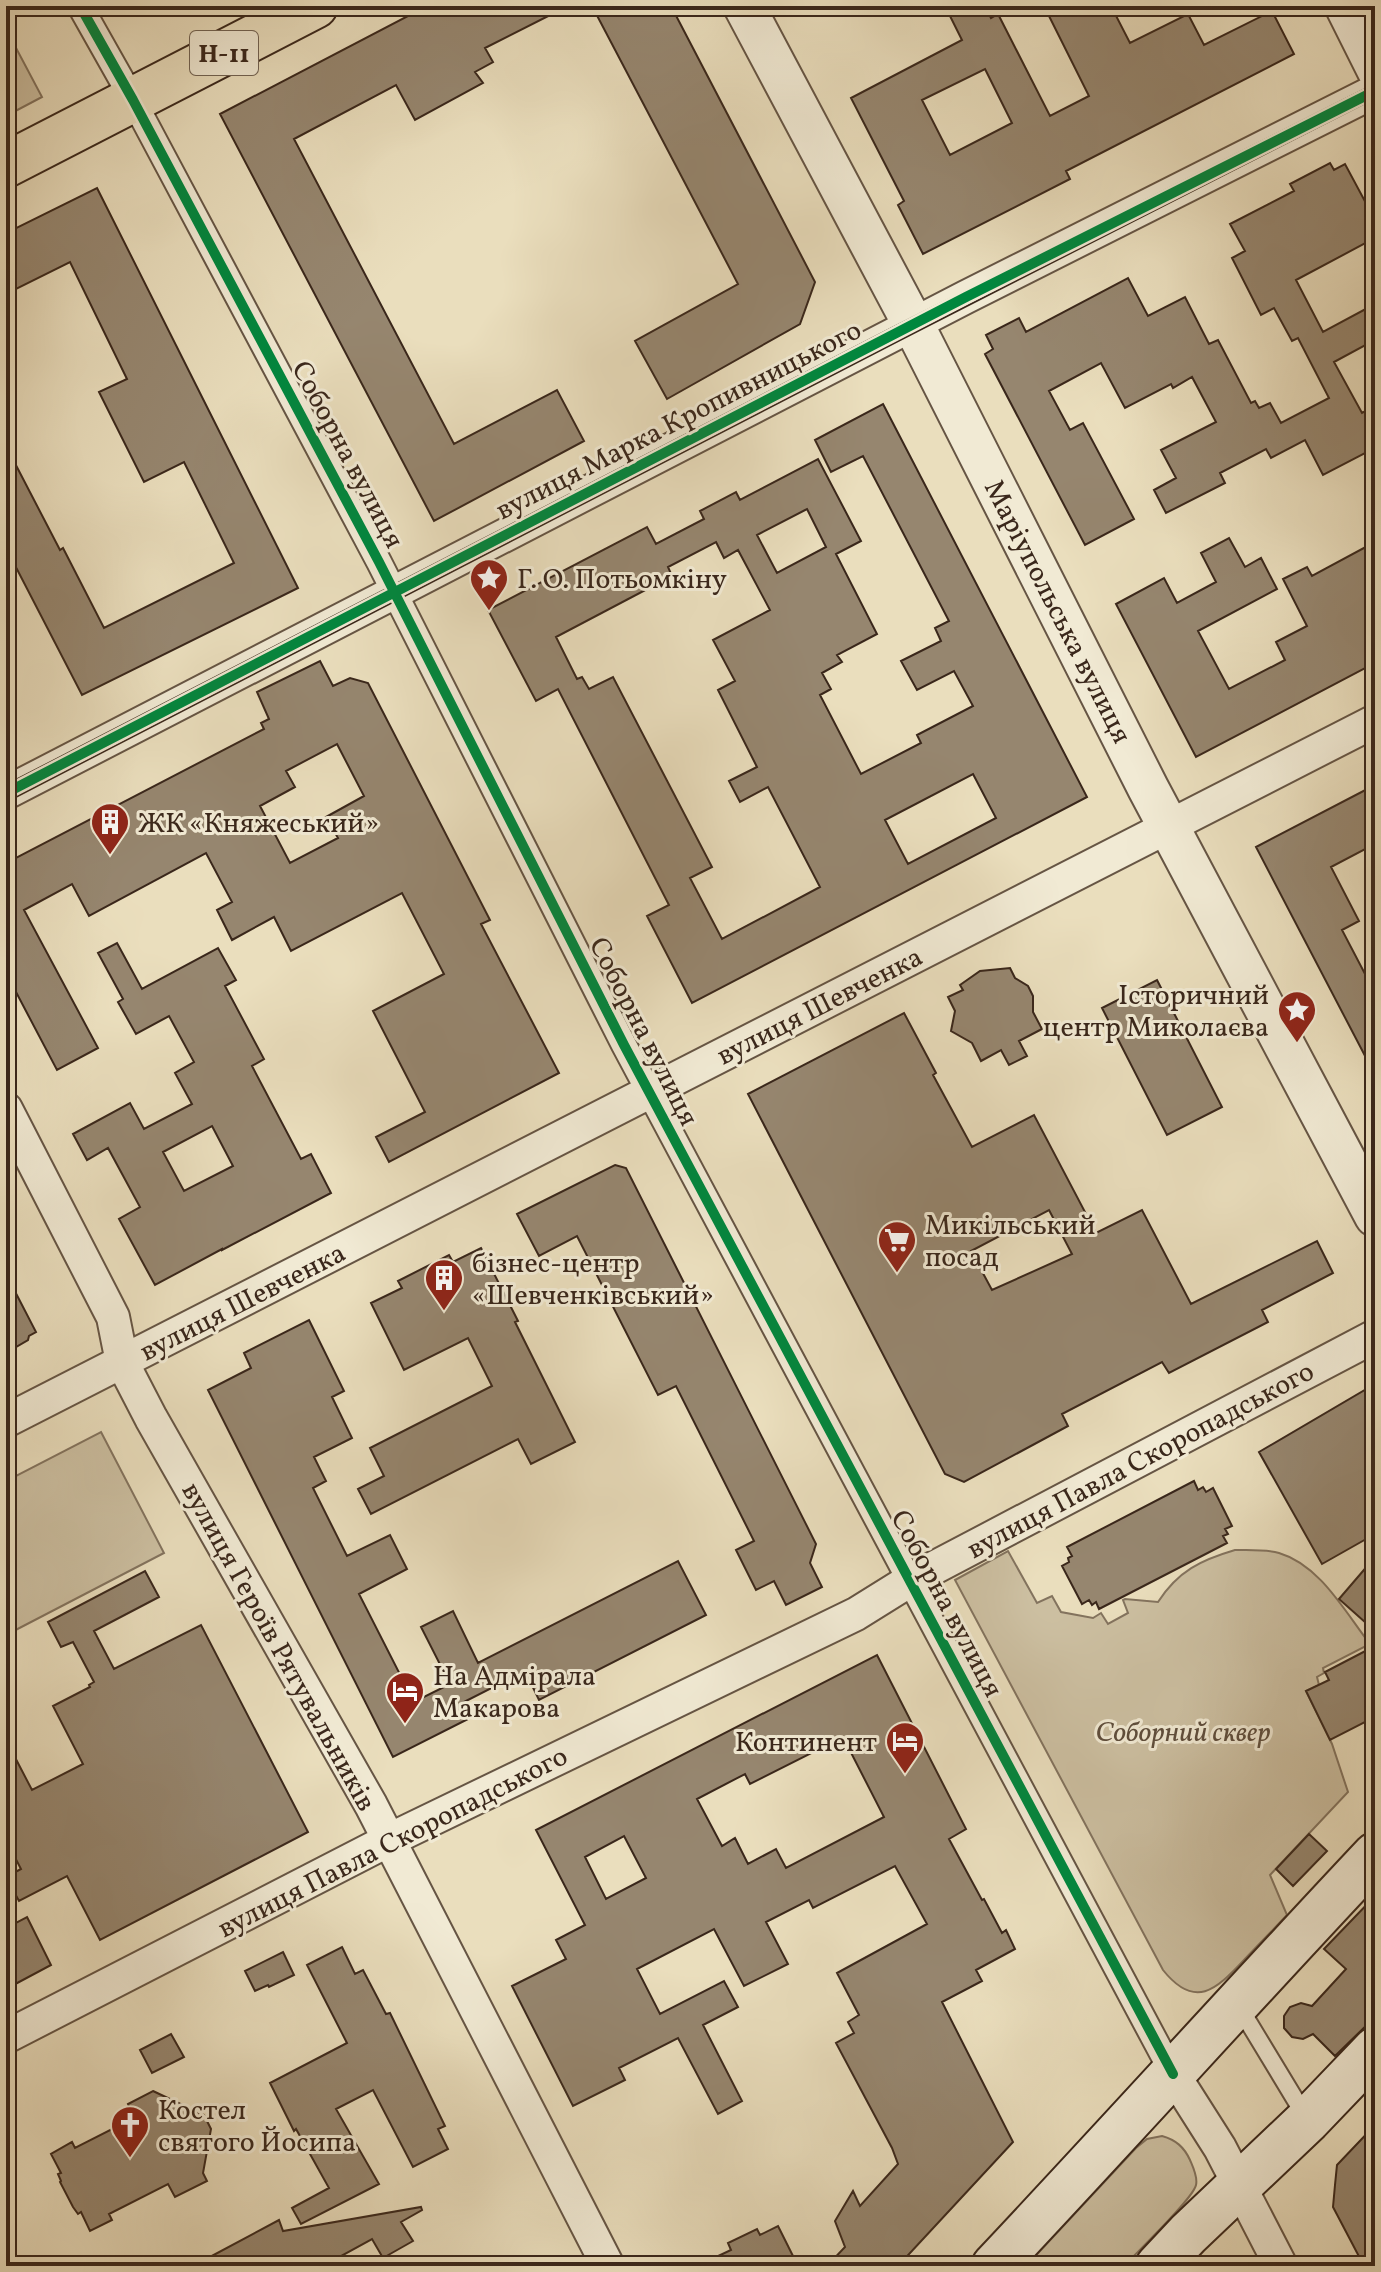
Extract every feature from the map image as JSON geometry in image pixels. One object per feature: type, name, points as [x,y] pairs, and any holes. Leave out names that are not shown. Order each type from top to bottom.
[{"type":"main road","name":"Н-11","points":[[6,165],[315,6]]},
{"type":"main road","points":[[994,2266],[1375,1855]]},
{"type":"main road","points":[[1158,2266],[1375,2050]]},
{"type":"street","name":"Соборна вулиця","points":[[80,6],[395,592],[650,1093],[909,1581],[1173,2074],[1220,2148],[1281,2266]]},
{"type":"street","name":"Маріупольська вулиця","points":[[744,6],[913,324],[1169,827],[1375,1216]]},
{"type":"street","points":[[1341,6],[1375,74]]},
{"type":"street","name":"вулиця Марка Кропивницького","points":[[6,793],[913,324],[1375,91]]},
{"type":"street","name":"вулиця Шевченка","points":[[6,1421],[1375,721]]},
{"type":"street","name":"вулиця Героїв Рятувальників","points":[[6,1109],[113,1317],[122,1362],[151,1418],[371,1805],[608,2266]]},
{"type":"street","name":"вулиця Павла Скоропадського","points":[[6,2037],[389,1840],[856,1614],[909,1581],[1375,1336]]},
{"type":"lane","points":[[1237,2003],[1308,2120]]},
{"type":"green space","points":[[6,29],[42,97],[6,116]]},
{"type":"green space","points":[[101,1432],[164,1553],[6,1635],[6,1481]]},
{"type":"green space","name":"Соборний сквер","points":[[1235,1550],[1274,1552],[1294,1559],[1307,1568],[1330,1591],[1370,1644],[1323,1668],[1324,1673],[1317,1677],[1319,1685],[1306,1691],[1332,1744],[1348,1792],[1270,1875],[1287,1915],[1224,1980],[1215,1987],[1195,1992],[1185,1990],[1163,1970],[955,1580],[1008,1551],[1037,1603],[1052,1596],[1061,1612],[1093,1618],[1101,1613],[1108,1624],[1128,1613],[1123,1600],[1158,1602],[1174,1582],[1191,1568]]},
{"type":"green space","points":[[1162,2136],[1185,2151],[1195,2172],[1196,2185],[1175,2213],[1124,2266],[1026,2266],[1136,2148],[1147,2139]]},
{"type":"building","points":[[427,6],[568,6],[485,48],[493,62],[475,72],[483,83],[415,120],[396,85],[294,139],[454,444],[557,390],[584,441],[434,521],[220,114]]},
{"type":"building","points":[[592,6],[671,6],[815,282],[800,324],[667,399],[635,341],[738,284]]},
{"type":"building","points":[[945,6],[985,6],[991,18],[998,14],[1050,116],[1089,96],[1044,6],[1111,6],[1130,43],[1188,14],[1204,45],[1272,11],[1294,54],[1066,171],[1070,179],[923,254],[898,205],[904,201],[851,98],[962,40]],"holes":[[[985,69],[1012,123],[950,155],[922,100]]]},
{"type":"building","points":[[1330,163],[1334,170],[1345,164],[1375,220],[1375,238],[1296,280],[1323,332],[1375,304],[1375,340],[1334,362],[1362,413],[1375,406],[1375,448],[1323,475],[1305,440],[1271,458],[1266,449],[1220,473],[1225,483],[1166,513],[1154,490],[1176,478],[1161,450],[1216,422],[1192,377],[1173,388],[1171,384],[1125,408],[1101,363],[1049,391],[1070,430],[1083,423],[1134,519],[1085,545],[985,354],[993,349],[986,335],[1019,318],[1026,332],[1128,278],[1148,316],[1185,297],[1209,344],[1218,340],[1251,403],[1255,401],[1259,408],[1270,403],[1281,423],[1329,398],[1298,338],[1292,341],[1274,308],[1261,315],[1232,258],[1245,251],[1230,224],[1294,191],[1290,184]]},
{"type":"building","points":[[97,188],[298,588],[82,695],[6,548],[6,446],[104,628],[234,563],[184,462],[144,482],[99,392],[127,379],[70,262],[6,294],[6,233]]},
{"type":"building","points":[[883,404],[1087,797],[692,1003],[647,916],[669,905],[558,689],[536,701],[488,610],[647,527],[656,544],[704,519],[700,511],[736,492],[740,500],[818,459],[861,541],[836,554],[877,634],[837,655],[842,662],[822,673],[831,689],[820,695],[861,774],[921,743],[917,735],[973,706],[954,671],[917,690],[901,661],[941,641],[935,628],[949,621],[863,456],[831,472],[815,440]],"holes":[[[807,509],[826,547],[777,573],[757,535]],[[716,542],[724,558],[738,550],[770,610],[713,640],[735,681],[718,690],[757,767],[729,781],[740,802],[768,787],[820,887],[722,939],[690,878],[712,867],[613,677],[589,689],[582,677],[577,679],[556,637],[672,576],[668,567]],[[973,774],[996,818],[908,864],[885,820]]]},
{"type":"building","points":[[1229,538],[1245,567],[1261,558],[1277,589],[1198,631],[1229,689],[1285,660],[1276,642],[1307,626],[1283,579],[1307,567],[1312,576],[1375,542],[1375,663],[1196,757],[1116,604],[1164,578],[1177,603],[1216,582],[1201,553]]},
{"type":"building","points":[[320,661],[333,686],[350,678],[368,683],[490,920],[481,924],[559,1073],[389,1162],[376,1137],[425,1112],[373,1011],[444,974],[402,893],[291,951],[274,917],[232,940],[217,910],[232,902],[206,853],[89,916],[72,884],[24,910],[98,1048],[57,1070],[6,973],[6,863],[264,729],[261,723],[269,719],[257,692]],"holes":[[[337,744],[364,796],[326,817],[338,838],[290,863],[260,806],[295,787],[286,771]]]},
{"type":"building","points":[[1375,785],[1375,844],[1331,867],[1359,921],[1342,930],[1375,993],[1375,1075],[1256,847]]},
{"type":"building","points":[[117,943],[142,989],[218,948],[236,980],[225,986],[264,1059],[252,1066],[301,1159],[311,1154],[331,1193],[155,1285],[119,1219],[140,1207],[108,1148],[87,1160],[73,1134],[130,1103],[144,1129],[192,1104],[175,1073],[194,1062],[169,1016],[136,1034],[118,1002],[123,999],[98,953]],"holes":[[[212,1126],[233,1166],[184,1191],[163,1152]]]},
{"type":"building","points":[[1010,968],[1015,978],[1028,986],[1033,996],[1033,1012],[1042,1029],[1019,1041],[1027,1056],[1009,1065],[1001,1050],[981,1061],[972,1043],[951,1031],[955,1011],[948,997],[963,990],[960,985],[980,971]]},
{"type":"building","points":[[1157,980],[1222,1107],[1167,1135],[1102,1008]]},
{"type":"building","points":[[904,1013],[972,1147],[1034,1115],[1096,1233],[1142,1210],[1191,1304],[1317,1241],[1333,1273],[1262,1310],[1268,1322],[1169,1373],[1162,1362],[1062,1414],[1068,1426],[964,1482],[945,1474],[748,1094]],"holes":[[[1049,1210],[1072,1254],[992,1290],[971,1251]]]},
{"type":"building","points":[[615,1165],[626,1168],[816,1544],[810,1563],[822,1587],[786,1605],[774,1581],[756,1590],[736,1550],[754,1541],[676,1386],[658,1395],[577,1236],[539,1256],[517,1214]]},
{"type":"building","points":[[481,1248],[575,1442],[531,1464],[518,1439],[371,1514],[358,1489],[384,1476],[370,1448],[492,1386],[468,1338],[404,1370],[371,1303],[402,1288],[398,1281],[449,1255],[453,1262]]},
{"type":"building","points":[[6,1274],[36,1332],[16,1347],[6,1339]]},
{"type":"building","points":[[309,1320],[344,1391],[332,1397],[352,1438],[314,1457],[326,1481],[313,1488],[347,1556],[390,1535],[407,1569],[359,1594],[414,1702],[450,1684],[421,1627],[453,1611],[478,1663],[678,1561],[706,1615],[539,1700],[525,1671],[462,1703],[470,1718],[393,1757],[208,1390],[251,1368],[244,1353]]},
{"type":"building","points":[[1375,1384],[1375,1534],[1322,1564],[1259,1452]]},
{"type":"building","points":[[1194,1481],[1198,1490],[1203,1487],[1206,1492],[1213,1488],[1232,1526],[1225,1529],[1228,1534],[1223,1536],[1227,1543],[1099,1609],[1096,1602],[1092,1605],[1089,1600],[1082,1604],[1062,1566],[1072,1556],[1067,1547]]},
{"type":"building","points":[[1375,1557],[1375,1631],[1339,1599]]},
{"type":"building","points":[[145,1571],[159,1597],[94,1631],[114,1669],[201,1625],[308,1832],[100,1940],[67,1876],[19,1901],[6,1877],[21,1869],[6,1840],[6,1740],[32,1790],[83,1764],[53,1706],[94,1682],[73,1642],[61,1647],[48,1622]]},
{"type":"building","points":[[1375,1646],[1375,1717],[1330,1740],[1306,1691],[1329,1680],[1325,1672]]},
{"type":"building","points":[[877,1655],[966,1829],[949,1839],[982,1900],[1002,1933],[1006,1930],[1015,1949],[976,1970],[982,1981],[942,2002],[1013,2142],[898,2266],[827,2266],[845,2247],[835,2221],[853,2191],[860,2206],[898,2164],[836,2043],[854,2033],[848,2022],[859,2015],[837,1973],[927,1924],[895,1866],[813,1908],[809,1900],[766,1922],[788,1964],[744,1986],[714,1929],[637,1969],[660,2014],[724,1981],[738,2007],[703,2025],[742,2101],[718,2114],[678,2038],[619,2068],[625,2080],[573,2106],[512,1986],[566,1959],[556,1940],[585,1925],[536,1830]],"holes":[[[843,1737],[884,1817],[786,1868],[776,1849],[748,1864],[735,1838],[722,1846],[697,1799],[745,1774],[750,1784]],[[624,1836],[646,1878],[606,1899],[585,1857]]]},
{"type":"building","points":[[1309,1834],[1327,1851],[1293,1886],[1276,1869]]},
{"type":"building","points":[[1375,1896],[1375,2017],[1335,2056],[1313,2034],[1303,2039],[1292,2037],[1284,2028],[1284,2016],[1290,2007],[1301,2003],[1312,2006],[1346,1969],[1324,1949]]},
{"type":"building","points":[[27,1917],[51,1965],[6,1989],[6,1928]]},
{"type":"building","points":[[342,1947],[355,1974],[363,1970],[386,2014],[390,2013],[445,2126],[438,2129],[448,2149],[413,2167],[373,2090],[336,2109],[379,2184],[301,2224],[292,2208],[329,2188],[296,2129],[294,2131],[270,2083],[347,2043],[307,1965]]},
{"type":"building","points":[[283,1952],[294,1975],[255,1991],[245,1971]]},
{"type":"building","points":[[171,2034],[184,2057],[152,2073],[140,2050]]},
{"type":"building","name":"Костел святого Йосипа","points":[[153,2091],[204,2115],[211,2129],[203,2173],[207,2181],[175,2197],[168,2184],[109,2214],[112,2220],[90,2231],[60,2182],[58,2174],[61,2173],[51,2154],[72,2142],[75,2148],[134,2118],[128,2104]]},
{"type":"building","points":[[1375,2125],[1375,2266],[1364,2266],[1333,2207],[1337,2165]]},
{"type":"building","points":[[421,2207],[422,2210],[401,2222],[413,2241],[383,2258],[372,2239],[323,2266],[193,2266],[279,2220],[283,2231]]},
{"type":"building","points":[[778,2226],[798,2266],[697,2266],[731,2250],[728,2243],[757,2229],[760,2235]]},
{"type":"tram line","points":[[6,785],[892,328],[1375,84]]},
{"type":"tram line","points":[[6,802],[1375,98]]},
{"type":"cycle path","points":[[80,6],[379,562],[624,1045],[1173,2074]]},
{"type":"cycle path","points":[[6,793],[966,297],[1375,91]]},
{"type":"place","name":"Г. О. Потьомкіну","points":[[489,612]]},
{"type":"place","name":"ЖК «Княжеський»","points":[[110,856]]},
{"type":"place","name":"Історичний центр Миколаєва","points":[[1297,1044]]},
{"type":"place","name":"Микільський посад","points":[[897,1274]]},
{"type":"place","name":"бізнес-центр «Шевченківський»","points":[[444,1312]]},
{"type":"place","name":"На Адмірала Макарова","points":[[405,1725]]},
{"type":"place","name":"Континент","points":[[905,1775]]},
{"type":"place","name":"Костел святого Йосипа","points":[[130,2159]]}]
